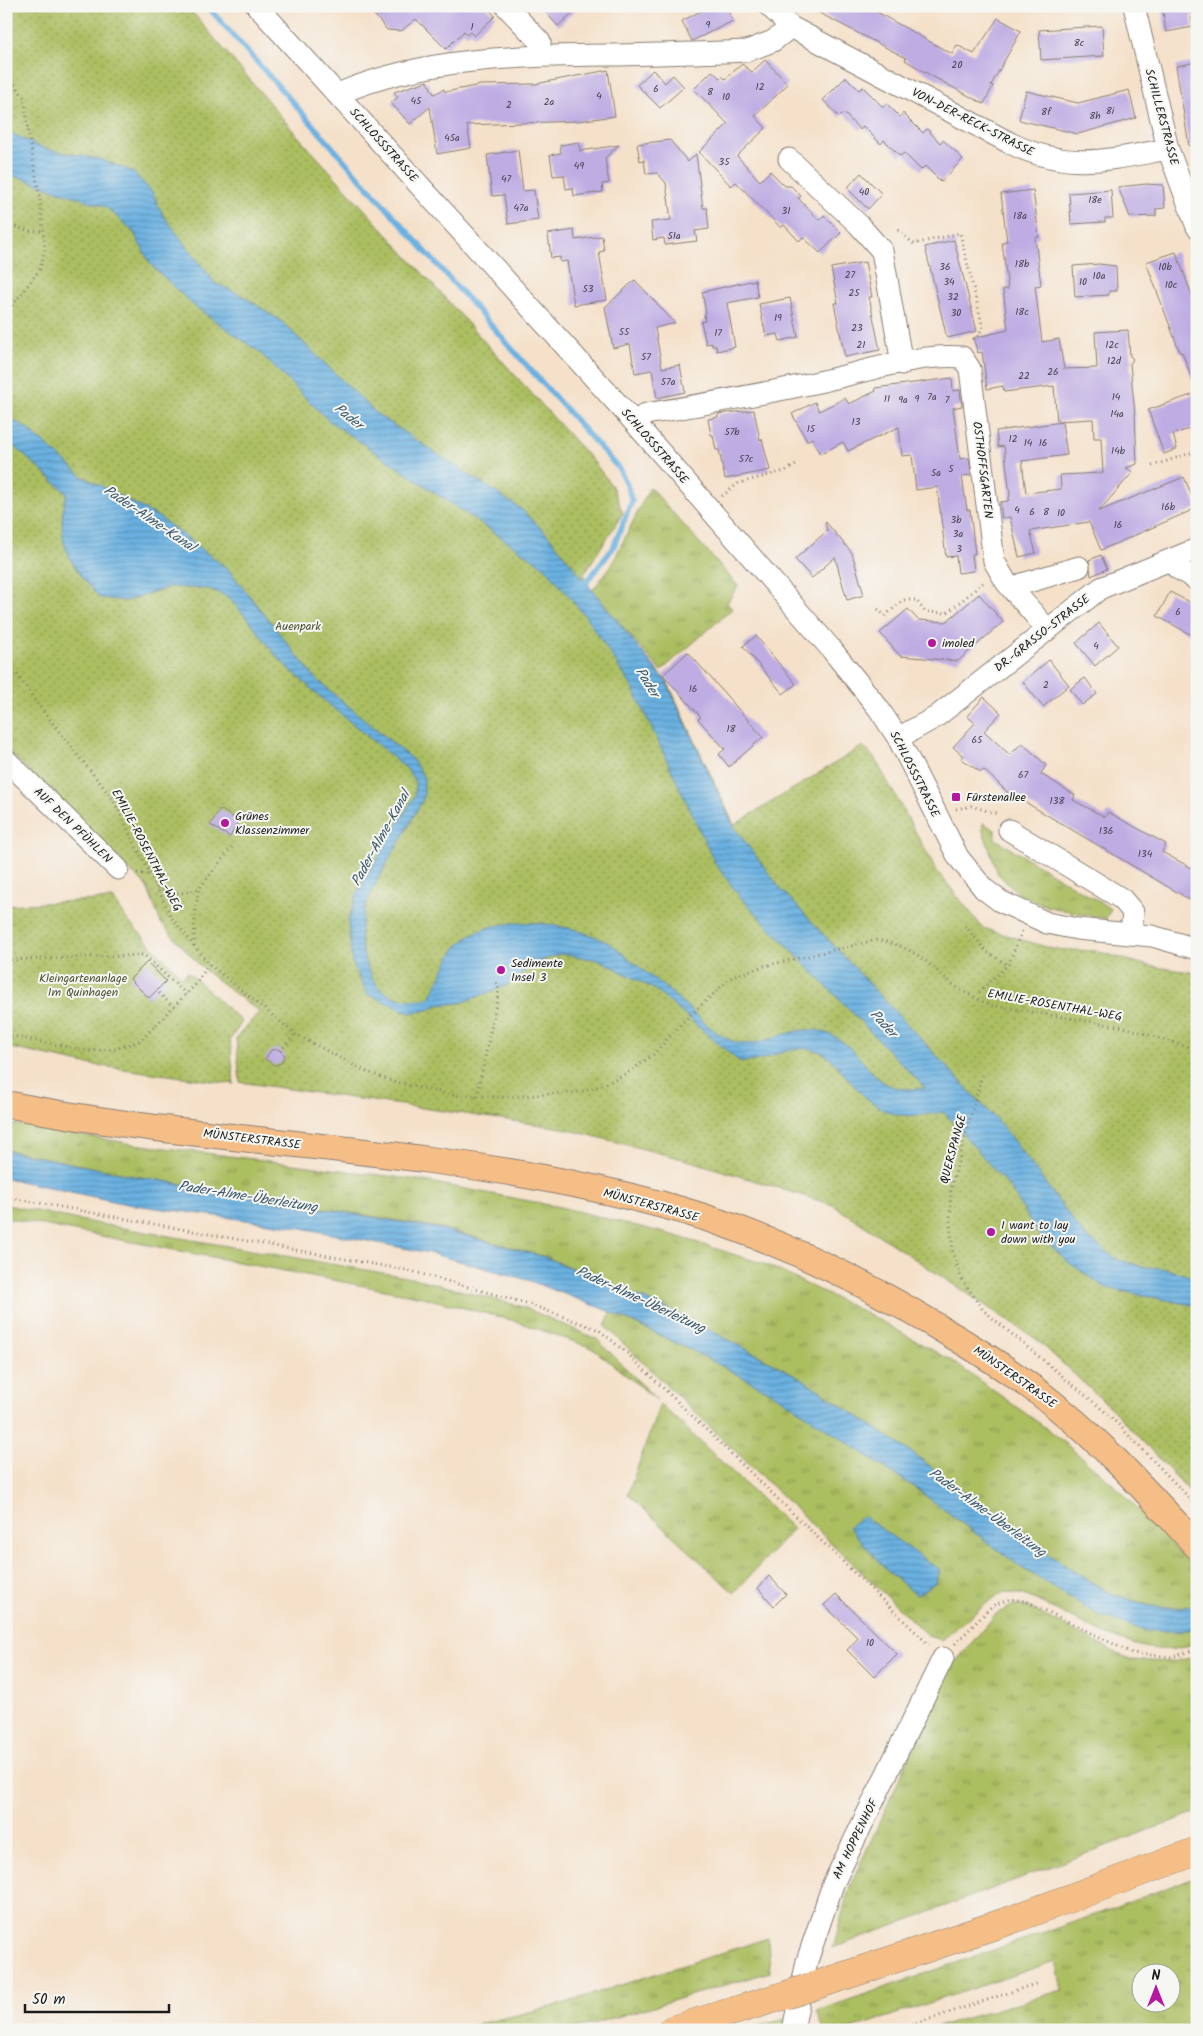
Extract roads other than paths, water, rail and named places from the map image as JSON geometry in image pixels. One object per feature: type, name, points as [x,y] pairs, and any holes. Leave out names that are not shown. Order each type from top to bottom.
[{"type":"highway","points":[[672,2030],[814,1986],[1011,1920],[1197,1851]]},
{"type":"main road","name":"MÜNSTERSTRASSE","points":[[6,1104],[143,1126],[432,1160],[550,1180],[681,1211],[752,1236],[821,1263],[905,1307],[986,1355],[1057,1407],[1127,1472],[1197,1546]]},
{"type":"street","name":"SCHLOSSSTRASSE","points":[[258,6],[635,423],[832,650],[881,712],[898,738],[958,858],[971,875],[1000,901],[1062,927],[1131,934]]},
{"type":"street","points":[[506,6],[540,42],[540,56]]},
{"type":"street","name":"VON-DER-RECK-STRASSE","points":[[769,6],[791,26],[1010,143],[1042,157],[1064,161],[1108,160],[1168,149]]},
{"type":"street","name":"SCHILLERSTRASSE","points":[[1134,6],[1168,149],[1197,226]]},
{"type":"street","points":[[338,94],[445,63],[540,56],[747,52],[773,41],[791,26]]},
{"type":"street","points":[[635,423],[646,414],[758,395],[902,364],[882,251],[858,224],[789,159]]},
{"type":"street","name":"OSTHOFFSGARTEN","points":[[902,364],[947,356],[962,357],[970,369],[994,561],[998,570],[1015,593],[1046,628]]},
{"type":"street","name":"DR.-GRASSO-STRASSE","points":[[898,738],[930,721],[1046,628],[1100,588],[1197,549]]},
{"type":"street","points":[[1173,559],[1176,568],[1197,580]]},
{"type":"street","points":[[1015,593],[1022,584],[1080,567]]},
{"type":"street","name":"AUF DEN PFÜHLEN","points":[[6,760],[118,869]]},
{"type":"street","points":[[1009,830],[1122,899],[1133,912],[1131,934],[1152,936],[1197,949]]},
{"type":"street","name":"AM HOPPENHOF","points":[[793,2030],[807,1961],[833,1884],[943,1658]]},
{"type":"water","points":[[6,131],[45,149],[99,159],[133,172],[152,192],[163,215],[215,283],[243,296],[282,322],[378,415],[521,509],[548,535],[667,683],[734,827],[780,888],[1004,1128],[1084,1235],[1118,1260],[1145,1267],[1162,1268],[1197,1278],[1197,1306],[1106,1288],[1068,1262],[1038,1234],[1010,1188],[944,1112],[911,1115],[887,1111],[867,1098],[832,1061],[818,1051],[797,1049],[760,1060],[740,1062],[654,989],[600,960],[560,954],[536,963],[506,986],[461,1003],[437,1005],[428,1010],[410,1013],[367,994],[352,962],[348,922],[358,891],[415,795],[415,781],[406,768],[319,696],[277,657],[249,620],[228,597],[209,589],[169,587],[126,601],[100,598],[72,562],[63,538],[63,510],[67,493],[6,439],[6,416],[28,429],[82,476],[159,517],[228,569],[316,679],[413,760],[424,778],[424,797],[376,883],[364,913],[361,928],[361,944],[365,961],[373,979],[384,991],[398,998],[414,1000],[430,998],[455,950],[474,934],[491,927],[511,923],[552,925],[572,929],[610,943],[713,1029],[730,1040],[750,1044],[797,1031],[822,1031],[848,1046],[882,1081],[893,1087],[907,1089],[925,1088],[740,897],[715,863],[633,688],[586,617],[545,567],[329,421],[259,352],[193,305],[151,265],[133,231],[106,207],[6,173]]},
{"type":"water","name":"Pader-Alme-Überleitung","points":[[6,1150],[134,1176],[441,1229],[545,1257],[679,1314],[801,1378],[922,1460],[1038,1548],[1107,1592],[1150,1606],[1182,1608],[1197,1604],[1197,1628],[1182,1631],[1146,1631],[1097,1614],[1022,1568],[914,1487],[776,1395],[697,1353],[611,1312],[525,1279],[429,1253],[291,1226],[127,1204],[6,1178]]},
{"type":"water","points":[[863,1516],[940,1570],[936,1582],[917,1595],[886,1570],[849,1527]]},
{"type":"waterway","points":[[207,6],[619,469],[626,482],[632,501],[613,548],[586,583],[580,586]]},
{"type":"place","name":"imoled","points":[[932,643]]},
{"type":"place","name":"Fürstenallee","points":[[956,797]]},
{"type":"place","name":"Grünes Klassenzimmer","points":[[225,823]]},
{"type":"place","name":"Sedimente Insel 3","points":[[501,970]]},
{"type":"place","name":"I want to lay down with you","points":[[991,1232]]},
{"type":"water label","name":"Pader","points":[[349,416]]},
{"type":"water label","name":"Pader-Alme-Kanal","points":[[150,518]]},
{"type":"water label","name":"Pader","points":[[648,682]]},
{"type":"water label","name":"Pader-Alme-Kanal","points":[[380,838]]},
{"type":"water label","name":"Pader","points":[[884,1023]]},
{"type":"park label","name":"Auenpark","points":[[298,626]]},
{"type":"park label","name":"Kleingartenanlage Im Quinhagen","points":[[83,985]]}]
